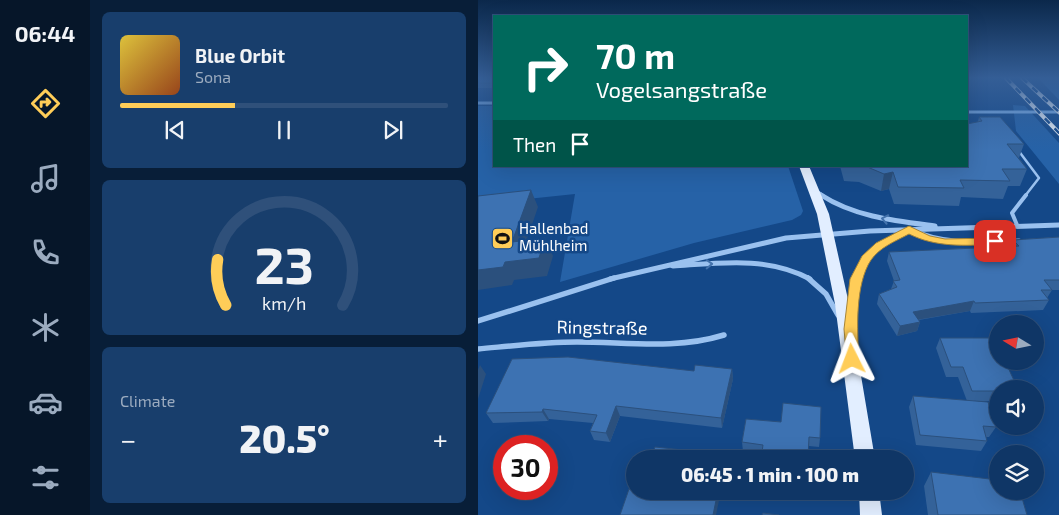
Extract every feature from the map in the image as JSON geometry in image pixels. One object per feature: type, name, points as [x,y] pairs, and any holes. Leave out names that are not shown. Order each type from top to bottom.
[{"type":"main road","points":[[804,167],[814,189],[828,235],[852,359],[864,450]]},
{"type":"main road","points":[[870,500],[871,515]]},
{"type":"street","points":[[814,189],[834,202],[862,214],[900,222],[950,228],[1060,225]]},
{"type":"street","name":"Ringstraße","points":[[478,321],[581,287],[660,266],[772,241],[870,230],[950,228]]},
{"type":"street","points":[[852,359],[850,329],[860,267],[880,246],[909,229],[927,238],[945,242],[1024,240]]},
{"type":"street","name":"Ringstraße","points":[[660,266],[759,264],[789,268],[806,275],[820,285],[830,297],[852,359]]},
{"type":"street","name":"Ringstraße","points":[[478,349],[562,342],[678,345],[707,342],[724,335]]},
{"type":"lane","points":[[1015,146],[1039,178],[1012,213],[1017,226]]},
{"type":"shaded area","points":[[1013,105],[1025,106],[1059,143],[1059,184],[1016,131]]},
{"type":"shaded area","points":[[478,106],[493,106],[493,167],[788,167],[803,211],[801,215],[792,220],[694,243],[560,282],[575,194],[478,204]]},
{"type":"building","points":[[979,117],[1000,117],[1024,144],[1007,144],[1027,169],[1002,169],[1010,181],[960,180],[964,188],[898,187],[893,172],[884,174],[867,167],[968,167],[968,124],[982,121]]},
{"type":"building","name":"Hallenbad Mühlheim","points":[[531,190],[512,242],[545,238],[539,258],[505,262],[503,267],[478,270],[478,196]]},
{"type":"building","points":[[1060,237],[1060,280],[1044,280],[1052,290],[1041,290],[1049,300],[975,303],[974,301],[913,312],[920,322],[900,326],[879,294],[897,287],[893,281],[900,280],[889,252],[1019,246],[1013,240]]},
{"type":"building","points":[[940,338],[989,338],[989,370],[1009,370],[1014,380],[989,380],[989,391],[972,391],[963,367],[951,367]]},
{"type":"building","points":[[568,357],[694,371],[695,365],[732,369],[721,418],[616,406],[606,433],[590,431],[597,415],[543,409],[542,412],[486,413],[512,359]]},
{"type":"building","points":[[913,396],[988,402],[989,426],[983,426],[987,441],[920,435]]},
{"type":"building","points":[[783,403],[821,407],[820,438],[809,437],[808,450],[762,450],[763,445],[742,442],[746,419],[781,422]]},
{"type":"building","points":[[655,447],[683,450],[654,450]]},
{"type":"building","points":[[931,472],[989,479],[989,500],[1023,500],[1027,515],[938,515]]},
{"type":"building","points":[[626,498],[626,500],[716,500],[713,515],[620,515]]},
{"type":"building","points":[[763,513],[779,515],[762,515]]},
{"type":"waterway","points":[[478,103],[493,103]]},
{"type":"waterway","points":[[968,112],[1060,112]]},
{"type":"railway","points":[[1029,102],[1060,134]]},
{"type":"railway","points":[[1048,102],[1060,113]]},
{"type":"place","name":"Hallenbad Mühlheim","points":[[503,238]]},
{"type":"route","points":[[852,359],[850,329],[856,279],[860,267],[871,253],[896,234],[909,229],[920,236],[945,242],[995,241]]}]
